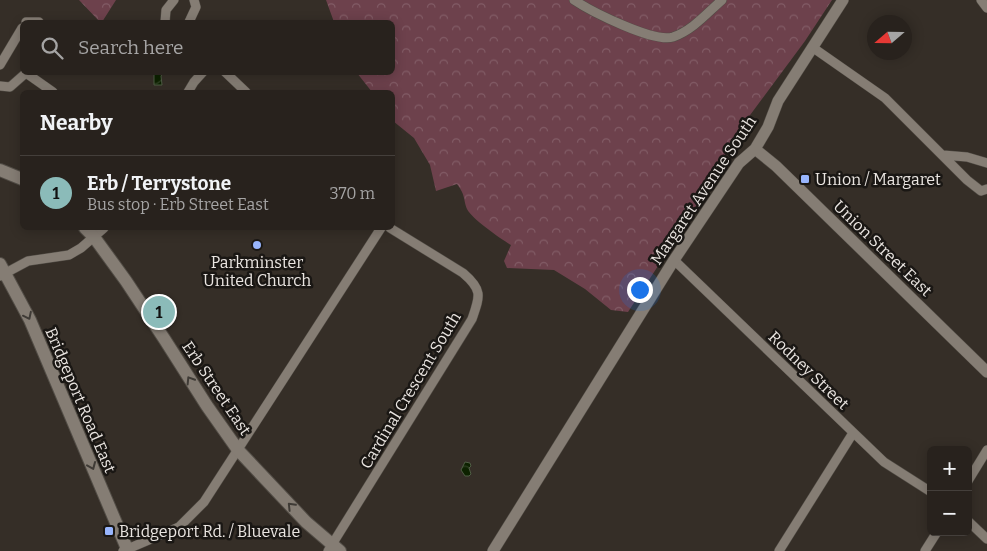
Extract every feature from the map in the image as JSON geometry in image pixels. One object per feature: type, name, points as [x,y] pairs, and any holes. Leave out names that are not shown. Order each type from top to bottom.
[{"type":"main road","points":[[0,170],[20,179]]},
{"type":"main road","name":"Erb Street East","points":[[87,230],[165,340],[238,450],[333,549]]},
{"type":"main road","name":"Bridgeport Road East","points":[[2,271],[30,320],[126,550]]},
{"type":"street","points":[[165,20],[166,10],[174,0]]},
{"type":"street","points":[[190,20],[196,7],[194,0]]},
{"type":"street","points":[[574,0],[627,26],[650,35],[671,38],[688,30],[722,0]]},
{"type":"street","name":"Margaret Avenue South","points":[[493,551],[674,260],[739,163],[755,149],[768,126],[778,101],[843,0]]},
{"type":"street","points":[[981,0],[987,8]]},
{"type":"street","points":[[0,65],[20,31]]},
{"type":"street","points":[[812,47],[885,98],[967,180],[981,191],[987,189]]},
{"type":"street","points":[[0,86],[10,87],[24,75]]},
{"type":"street","points":[[29,75],[50,90]]},
{"type":"street","points":[[189,90],[200,75]]},
{"type":"street","points":[[228,75],[244,90]]},
{"type":"street","name":"Union Street East","points":[[755,149],[776,166],[987,372]]},
{"type":"street","points":[[943,154],[987,164]]},
{"type":"street","points":[[2,271],[28,260],[69,255],[81,248],[102,230]]},
{"type":"street","points":[[126,550],[179,527],[204,502],[380,230]]},
{"type":"street","name":"Cardinal Crescent South","points":[[333,549],[472,319],[479,299],[473,282],[463,272],[393,230]]},
{"type":"street","name":"Rodney Street","points":[[674,260],[884,462],[929,491]]},
{"type":"street","points":[[779,551],[853,433]]},
{"type":"street","points":[[972,474],[987,450]]},
{"type":"street","points":[[972,525],[987,539]]},
{"type":"street","points":[[925,551],[934,536]]},
{"type":"green space","points":[[79,0],[116,0],[103,20],[98,20]]},
{"type":"green space","points":[[326,0],[832,0],[805,41],[736,134],[699,203],[628,312],[611,310],[585,289],[554,270],[507,268],[504,261],[511,245],[470,213],[457,184],[436,191],[430,165],[414,138],[395,123],[395,90],[370,90],[359,75],[395,75],[395,20],[333,20]]},
{"type":"water","points":[[154,75],[162,75],[162,85],[154,85]]},
{"type":"water","points":[[465,462],[470,463],[471,466],[469,468],[471,474],[469,476],[465,476],[461,470]]},
{"type":"place","name":"Union / Margaret","points":[[805,179]]},
{"type":"place","name":"Parkminster United Church","points":[[257,245]]},
{"type":"place","name":"Erb / Terrystone","points":[[159,312]]},
{"type":"place","name":"Bridgeport Rd. / Bluevale","points":[[109,531]]}]
